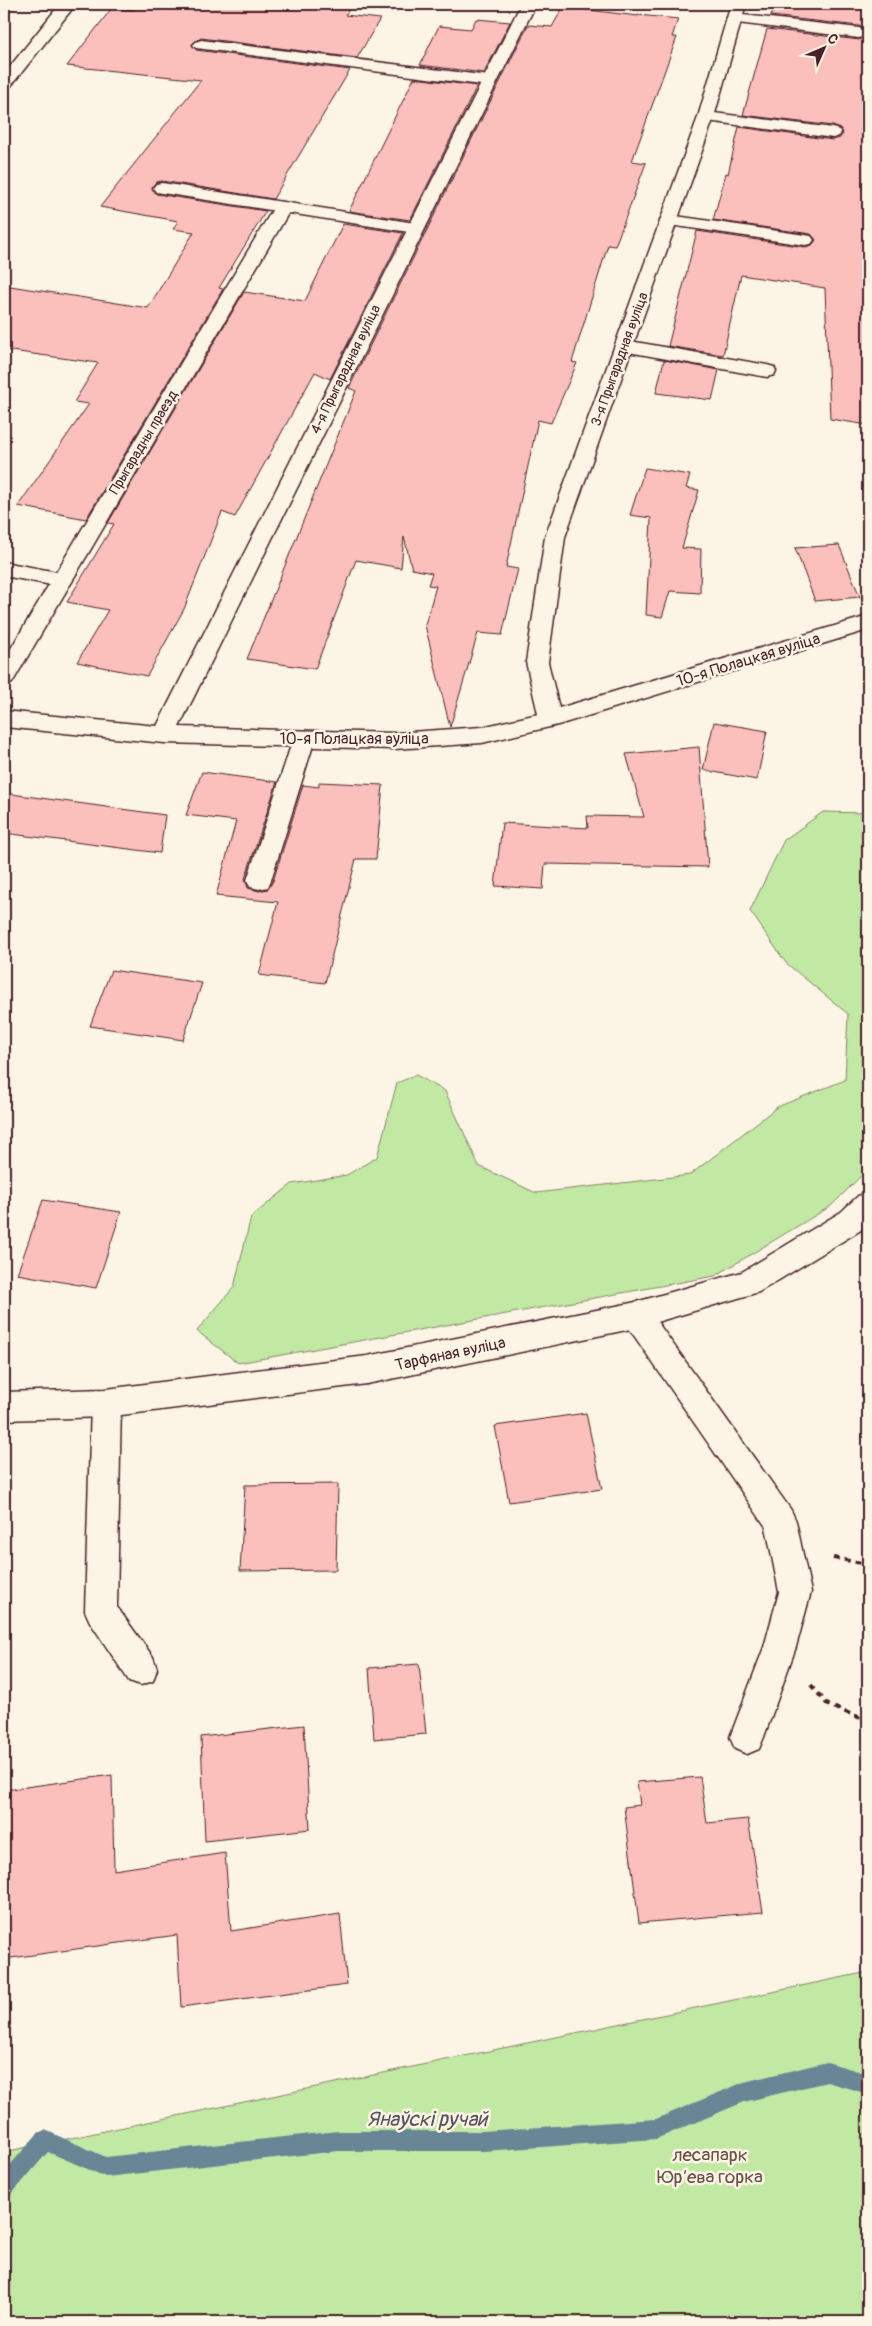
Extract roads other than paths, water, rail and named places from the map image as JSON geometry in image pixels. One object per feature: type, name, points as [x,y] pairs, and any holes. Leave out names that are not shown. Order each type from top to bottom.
[{"type":"street","points":[[4,84],[68,4]]},
{"type":"street","name":"4-я Прыгарадная вуліца","points":[[164,735],[528,4]]},
{"type":"street","points":[[736,11],[859,33]]},
{"type":"street","name":"3-я Прыгарадная вуліца","points":[[550,719],[537,662],[555,537],[706,117],[736,11]]},
{"type":"street","points":[[201,45],[489,81]]},
{"type":"street","points":[[706,117],[834,133]]},
{"type":"street","points":[[162,188],[415,228]]},
{"type":"street","name":"Прыгарадны праезд","points":[[4,678],[283,207]]},
{"type":"street","points":[[669,220],[805,240]]},
{"type":"street","points":[[624,346],[767,371]]},
{"type":"street","points":[[4,570],[62,580]]},
{"type":"street","name":"10-я Полацкая вуліца","points":[[4,719],[164,735],[396,741],[482,735],[550,719],[868,623]]},
{"type":"street","points":[[259,880],[304,739]]},
{"type":"street","name":"Тарфяная вуліца","points":[[4,1406],[106,1403],[367,1370],[636,1315],[749,1283],[851,1221],[868,1204]]},
{"type":"street","points":[[636,1315],[780,1521],[795,1592],[780,1647],[747,1737]]},
{"type":"street","points":[[106,1403],[101,1611],[141,1669]]},
{"type":"waterway","name":"Янаўскі ручай","points":[[4,2188],[45,2140],[106,2167],[338,2141],[483,2141],[656,2129],[744,2092],[827,2072],[868,2084]]},
{"type":"park label","name":"лесапарк Юрʼева горка","points":[[710,2165]]}]
